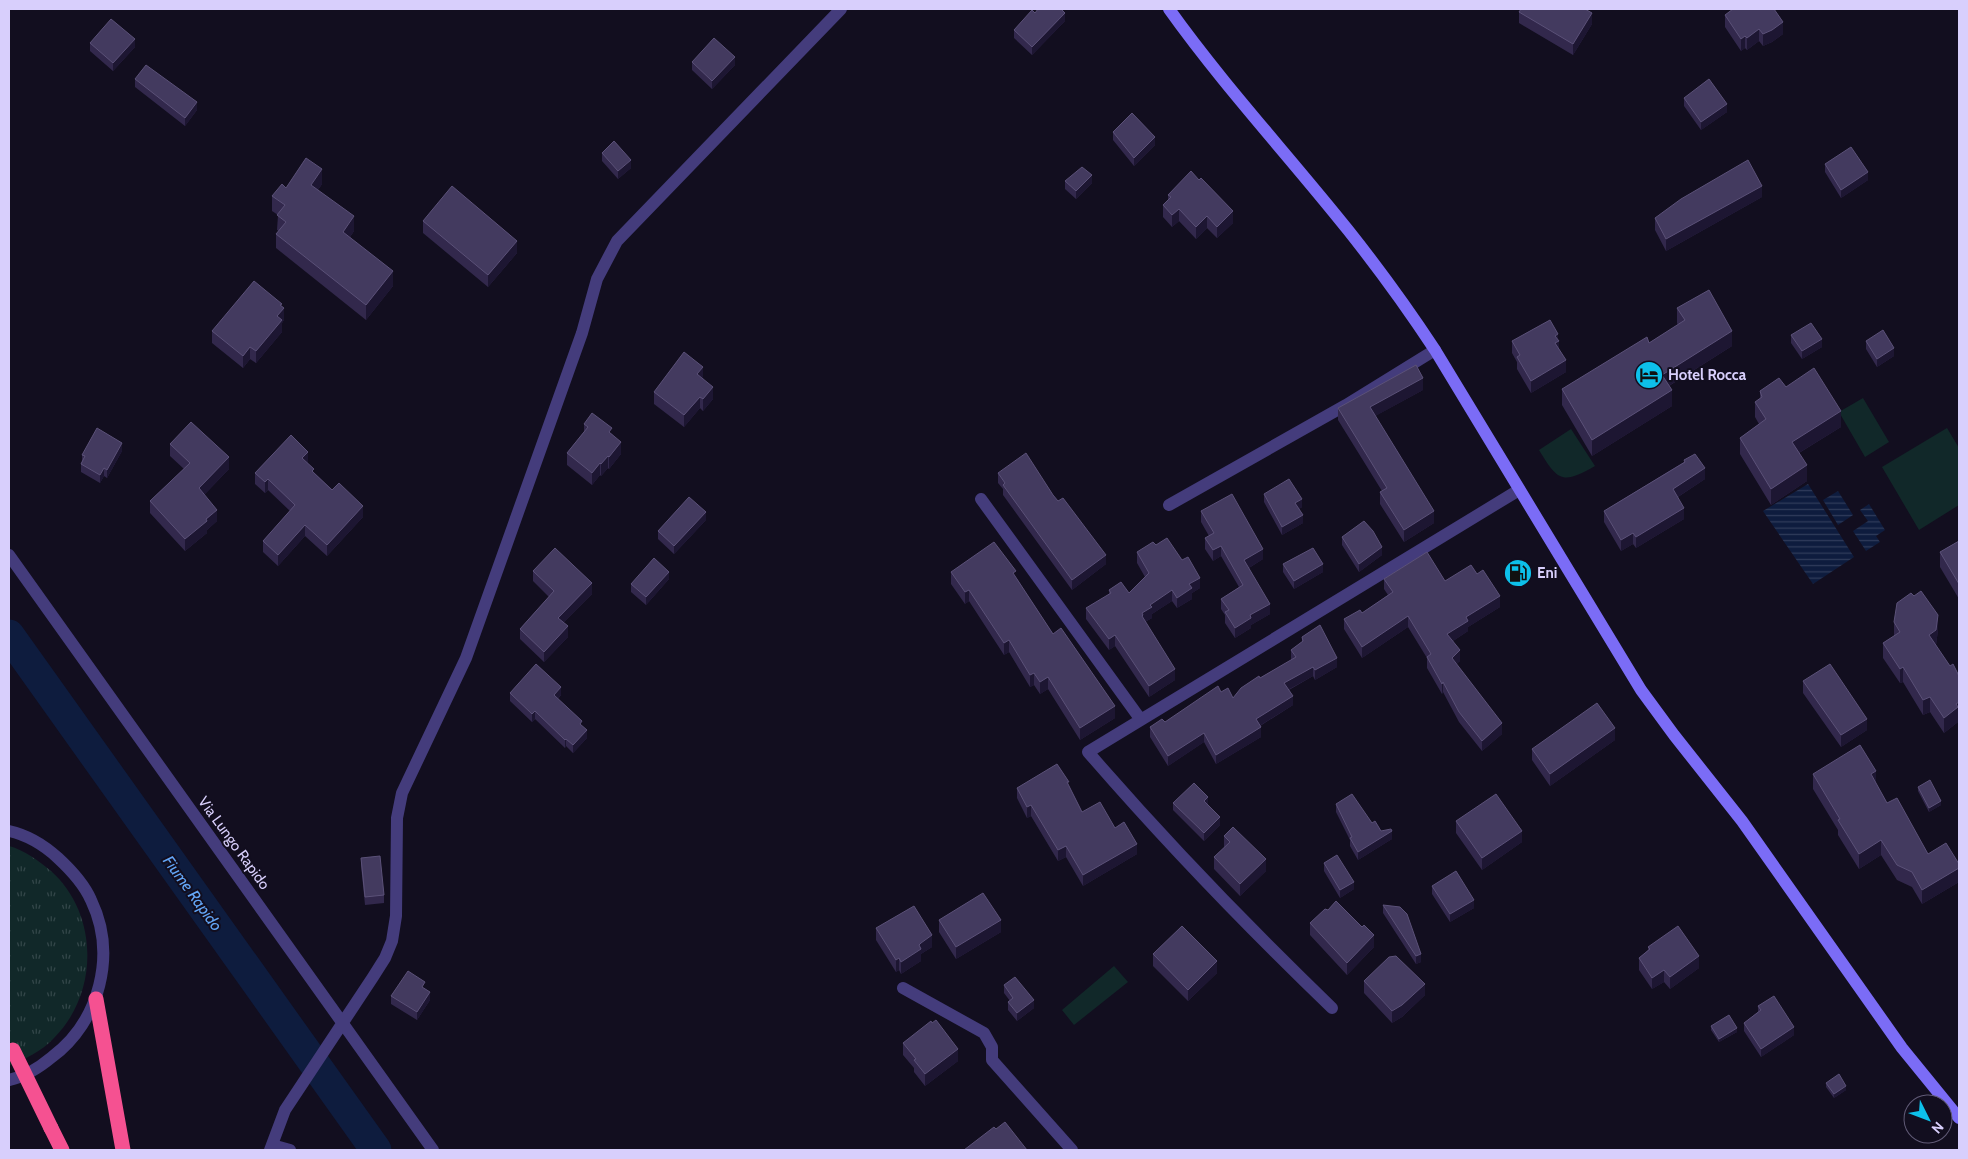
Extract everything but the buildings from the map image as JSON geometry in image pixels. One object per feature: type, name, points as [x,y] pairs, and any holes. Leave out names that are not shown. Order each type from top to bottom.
[{"type":"highway","points":[[96,999],[123,1150]]},
{"type":"highway","points":[[9,1041],[62,1150]]},
{"type":"main road","points":[[1168,9],[1200,52],[1348,230],[1399,296],[1435,350],[1641,690],[1742,821],[1902,1048],[1959,1118]]},
{"type":"street","points":[[290,1150],[271,1147],[285,1110],[385,958],[392,941],[396,916],[397,818],[402,793],[466,658],[582,333],[597,280],[617,241],[841,9]]},
{"type":"street","points":[[1169,505],[1346,405],[1435,350]]},
{"type":"street","points":[[1332,1008],[1148,821],[1088,752],[1519,490]]},
{"type":"street","points":[[980,499],[1141,720]]},
{"type":"street","name":"Via Lungo Rapido","points":[[9,556],[433,1150]]},
{"type":"street","points":[[9,1080],[40,1067],[63,1049],[82,1026],[96,999],[103,966],[102,932],[91,899],[72,871],[47,848],[11,829]]},
{"type":"street","points":[[903,988],[984,1033],[992,1047],[992,1060],[1072,1150]]},
{"type":"green space","points":[[1863,398],[1889,442],[1865,457],[1839,412]]},
{"type":"green space","points":[[1947,428],[1959,448],[1959,505],[1919,530],[1882,467]]},
{"type":"green space","points":[[1571,429],[1595,466],[1575,476],[1562,477],[1556,474],[1539,450]]},
{"type":"green space","points":[[9,846],[26,853],[41,863],[67,889],[78,909],[85,931],[87,954],[85,977],[79,999],[69,1020],[54,1038],[39,1051],[9,1066]]},
{"type":"green space","points":[[1114,966],[1128,982],[1074,1025],[1062,1010]]},
{"type":"water","points":[[1808,484],[1854,557],[1813,584],[1763,511]]},
{"type":"water","points":[[1838,491],[1853,515],[1838,525],[1823,500]]},
{"type":"water","points":[[1869,504],[1885,530],[1876,536],[1880,542],[1866,551],[1853,531],[1868,521],[1860,510]]},
{"type":"waterway","name":"Fiume Rapido","points":[[9,635],[376,1150]]},
{"type":"place","name":"Hotel Rocca","points":[[1649,375]]},
{"type":"place","name":"Eni","points":[[1518,573]]}]
